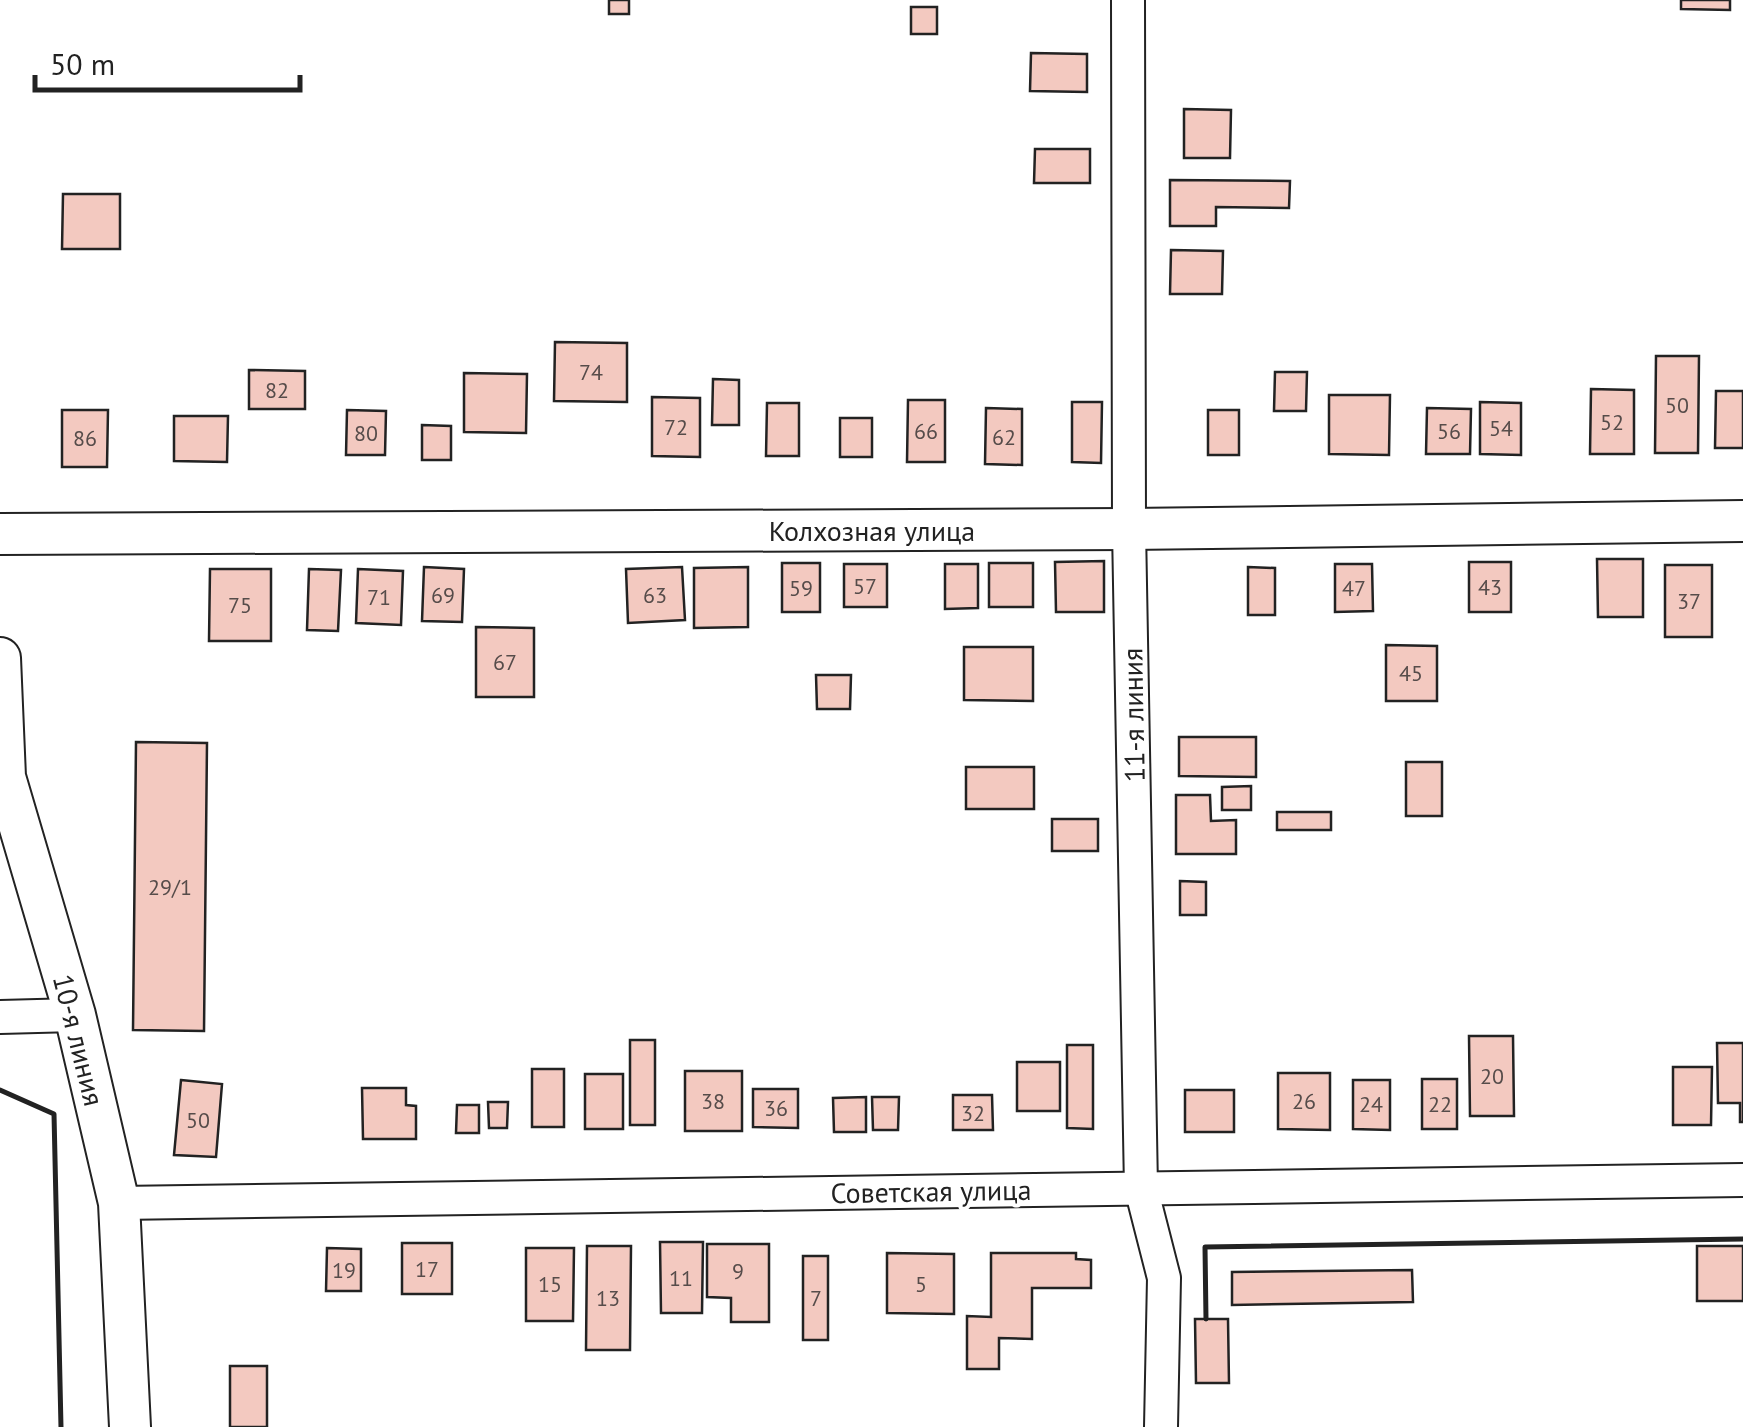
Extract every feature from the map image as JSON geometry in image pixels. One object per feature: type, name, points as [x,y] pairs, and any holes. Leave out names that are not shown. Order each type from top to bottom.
[{"type":"street","name":"11-я линия","points":[[1128,0],[1130,529],[1141,1188],[1164,1278],[1161,1427]]},
{"type":"street","name":"Колхозная улица","points":[[0,534],[1130,529],[1743,521]]},
{"type":"street","name":"10-я линия","points":[[0,658],[5,777],[75,1015],[119,1203],[130,1427]]},
{"type":"street","points":[[0,1017],[75,1015]]},
{"type":"street","name":"Советская улица","points":[[119,1203],[1743,1180]]},
{"type":"building","points":[[609,0],[629,0],[629,14],[609,14]]},
{"type":"building","points":[[1681,0],[1730,0],[1730,10],[1681,9]]},
{"type":"building","points":[[911,7],[937,7],[937,34],[911,34]]},
{"type":"building","points":[[1031,53],[1087,54],[1087,92],[1030,91]]},
{"type":"building","points":[[1184,109],[1231,110],[1230,158],[1184,158]]},
{"type":"building","points":[[1035,149],[1090,149],[1090,183],[1034,183]]},
{"type":"building","points":[[1170,180],[1290,181],[1289,208],[1216,207],[1216,226],[1170,226]]},
{"type":"building","points":[[63,194],[120,194],[120,249],[62,249]]},
{"type":"building","points":[[1171,250],[1223,251],[1222,294],[1170,294]]},
{"type":"building","points":[[555,342],[627,343],[627,402],[554,401]]},
{"type":"building","points":[[1656,356],[1699,356],[1698,453],[1655,453]]},
{"type":"building","points":[[249,370],[305,371],[305,409],[249,409]]},
{"type":"building","points":[[1275,372],[1307,372],[1306,411],[1274,411]]},
{"type":"building","points":[[464,373],[527,374],[526,433],[464,432]]},
{"type":"building","points":[[713,379],[739,380],[739,425],[712,425]]},
{"type":"building","points":[[1591,389],[1634,390],[1634,454],[1590,454]]},
{"type":"building","points":[[1716,391],[1743,391],[1743,448],[1715,448]]},
{"type":"building","points":[[1329,395],[1390,395],[1389,455],[1329,454]]},
{"type":"building","points":[[652,397],[700,398],[700,457],[652,456]]},
{"type":"building","points":[[908,400],[945,400],[945,462],[907,462]]},
{"type":"building","points":[[1072,402],[1102,402],[1101,463],[1072,462]]},
{"type":"building","points":[[1480,402],[1521,403],[1521,455],[1480,454]]},
{"type":"building","points":[[767,403],[799,403],[799,456],[766,456]]},
{"type":"building","points":[[986,408],[1022,409],[1022,465],[985,464]]},
{"type":"building","points":[[1427,408],[1471,409],[1470,454],[1426,454]]},
{"type":"building","points":[[62,410],[108,410],[107,467],[62,467]]},
{"type":"building","points":[[347,410],[386,411],[385,455],[346,455]]},
{"type":"building","points":[[1208,410],[1239,410],[1239,455],[1208,455]]},
{"type":"building","points":[[174,416],[228,416],[227,462],[174,461]]},
{"type":"building","points":[[840,418],[872,418],[872,457],[840,457]]},
{"type":"building","points":[[422,425],[451,426],[451,460],[422,460]]},
{"type":"building","points":[[1597,559],[1643,559],[1643,617],[1598,617]]},
{"type":"building","points":[[1104,561],[1104,612],[1056,612],[1055,562]]},
{"type":"building","points":[[1469,562],[1511,562],[1511,612],[1469,612]]},
{"type":"building","points":[[782,563],[820,563],[820,612],[782,612]]},
{"type":"building","points":[[989,563],[1033,563],[1033,607],[989,607]]},
{"type":"building","points":[[844,564],[887,564],[887,607],[844,607]]},
{"type":"building","points":[[945,564],[978,564],[978,608],[945,609]]},
{"type":"building","points":[[1335,564],[1372,564],[1373,611],[1335,612]]},
{"type":"building","points":[[1665,565],[1712,565],[1712,637],[1665,637]]},
{"type":"building","points":[[424,567],[464,569],[462,622],[422,621]]},
{"type":"building","points":[[682,567],[685,620],[628,623],[626,569]]},
{"type":"building","points":[[748,567],[748,627],[694,628],[694,568]]},
{"type":"building","points":[[1248,567],[1275,568],[1275,615],[1248,615]]},
{"type":"building","points":[[210,569],[271,569],[271,641],[209,641]]},
{"type":"building","points":[[309,569],[341,570],[338,631],[307,630]]},
{"type":"building","points":[[358,569],[403,571],[401,625],[356,623]]},
{"type":"building","points":[[476,627],[534,628],[534,697],[476,697]]},
{"type":"building","points":[[1386,645],[1437,646],[1437,701],[1386,701]]},
{"type":"building","points":[[964,647],[1033,647],[1033,701],[964,700]]},
{"type":"building","points":[[816,675],[851,675],[850,709],[817,709]]},
{"type":"building","points":[[1179,737],[1256,737],[1256,777],[1179,776]]},
{"type":"building","points":[[136,742],[207,743],[204,1031],[133,1030]]},
{"type":"building","points":[[1406,762],[1442,762],[1442,816],[1406,816]]},
{"type":"building","points":[[966,767],[1034,767],[1034,809],[966,809]]},
{"type":"building","points":[[1251,786],[1251,810],[1222,810],[1222,787]]},
{"type":"building","points":[[1176,795],[1210,795],[1211,821],[1236,820],[1236,854],[1176,854]]},
{"type":"building","points":[[1277,812],[1331,812],[1331,830],[1277,830]]},
{"type":"building","points":[[1052,819],[1098,819],[1098,851],[1052,851]]},
{"type":"building","points":[[1180,881],[1206,882],[1206,915],[1180,915]]},
{"type":"building","points":[[1469,1036],[1513,1036],[1514,1116],[1470,1116]]},
{"type":"building","points":[[630,1040],[655,1040],[655,1125],[630,1125]]},
{"type":"building","points":[[1717,1043],[1743,1043],[1743,1122],[1740,1103],[1718,1103]]},
{"type":"building","points":[[1067,1045],[1093,1045],[1093,1129],[1067,1128]]},
{"type":"building","points":[[1017,1062],[1060,1062],[1060,1111],[1017,1111]]},
{"type":"building","points":[[1673,1067],[1712,1067],[1711,1125],[1673,1125]]},
{"type":"building","points":[[532,1069],[564,1069],[564,1127],[532,1127]]},
{"type":"building","points":[[685,1071],[742,1071],[742,1131],[685,1131]]},
{"type":"building","points":[[1278,1073],[1330,1073],[1330,1130],[1278,1129]]},
{"type":"building","points":[[585,1074],[623,1074],[623,1129],[585,1129]]},
{"type":"building","points":[[1422,1079],[1457,1079],[1457,1129],[1422,1129]]},
{"type":"building","points":[[181,1080],[222,1084],[216,1157],[174,1155]]},
{"type":"building","points":[[1353,1080],[1390,1080],[1390,1130],[1353,1129]]},
{"type":"building","points":[[362,1088],[406,1088],[406,1105],[416,1106],[416,1139],[363,1139]]},
{"type":"building","points":[[753,1089],[798,1089],[798,1128],[753,1127]]},
{"type":"building","points":[[1185,1090],[1234,1090],[1234,1132],[1185,1132]]},
{"type":"building","points":[[953,1095],[992,1095],[993,1130],[953,1130]]},
{"type":"building","points":[[866,1097],[866,1132],[834,1132],[833,1098]]},
{"type":"building","points":[[872,1097],[899,1097],[898,1130],[873,1130]]},
{"type":"building","points":[[488,1102],[508,1102],[507,1128],[489,1128]]},
{"type":"building","points":[[457,1105],[479,1105],[479,1133],[456,1133]]},
{"type":"building","points":[[660,1242],[703,1242],[702,1313],[661,1313]]},
{"type":"building","points":[[402,1243],[452,1243],[452,1294],[402,1294]]},
{"type":"building","points":[[707,1244],[769,1244],[769,1322],[731,1322],[731,1298],[707,1297]]},
{"type":"building","points":[[587,1246],[631,1246],[630,1350],[586,1350]]},
{"type":"building","points":[[1697,1246],[1743,1246],[1743,1301],[1697,1301]]},
{"type":"building","points":[[327,1248],[361,1249],[361,1291],[326,1291]]},
{"type":"building","points":[[526,1248],[574,1248],[573,1321],[526,1321]]},
{"type":"building","points":[[887,1253],[954,1254],[954,1314],[887,1313]]},
{"type":"building","points":[[991,1253],[1076,1253],[1076,1259],[1091,1260],[1091,1288],[1032,1288],[1032,1339],[999,1338],[999,1369],[967,1369],[967,1316],[991,1317]]},
{"type":"building","points":[[803,1256],[828,1256],[828,1340],[803,1340]]},
{"type":"building","points":[[1412,1270],[1413,1302],[1232,1305],[1232,1272]]},
{"type":"building","points":[[1195,1319],[1228,1319],[1229,1383],[1196,1383]]},
{"type":"building","points":[[230,1366],[267,1366],[267,1427],[230,1427]]},
{"type":"wall","points":[[0,1090],[54,1114],[61,1427]]},
{"type":"wall","points":[[1206,1319],[1205,1247],[1743,1239]]}]
